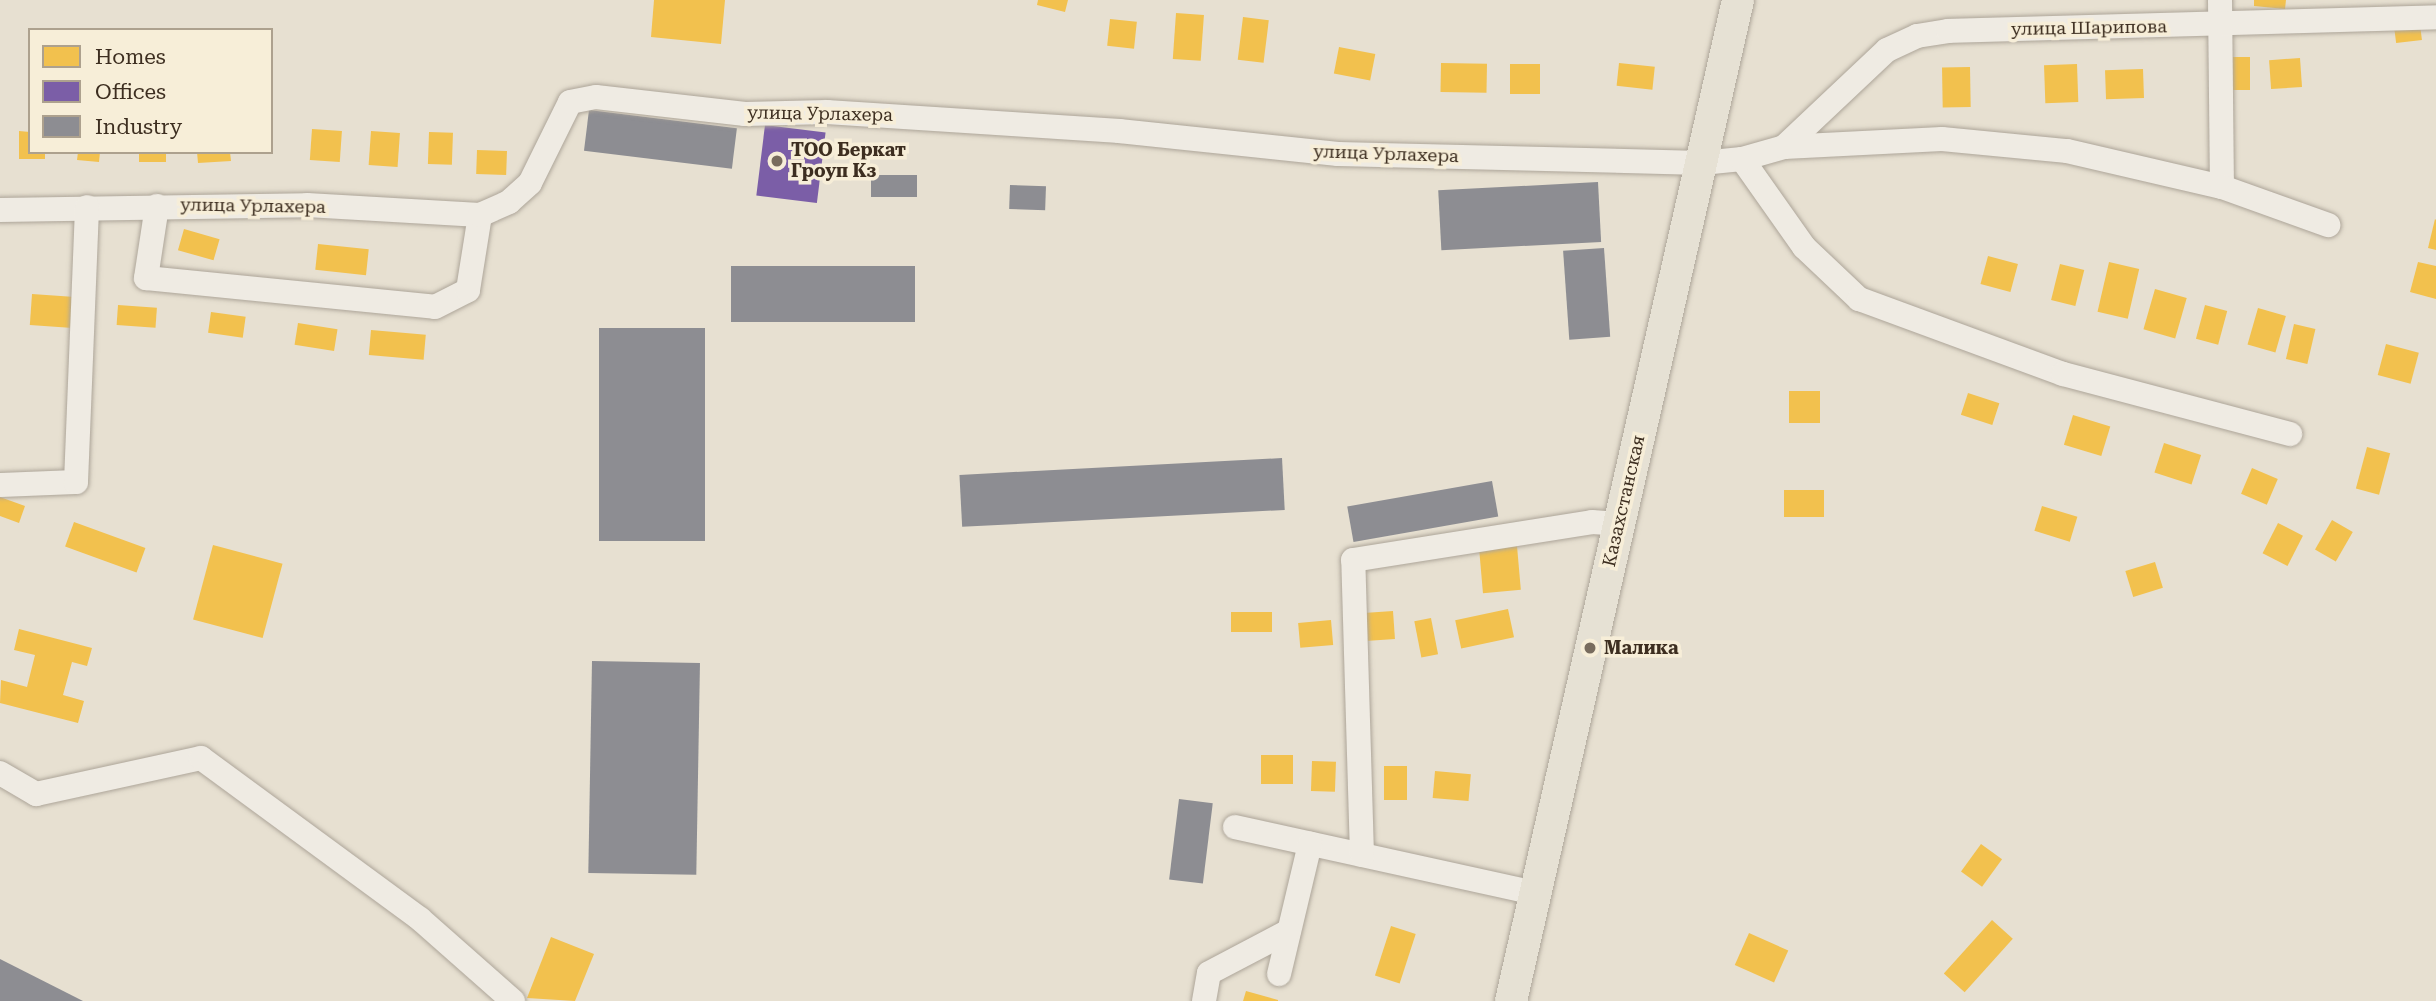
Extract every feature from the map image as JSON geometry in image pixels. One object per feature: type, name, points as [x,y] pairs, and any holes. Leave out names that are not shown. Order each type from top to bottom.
[{"type":"main road","name":"Казахстанская","points":[[1510,1001],[1738,0]]},
{"type":"street","points":[[2220,0],[2222,187]]},
{"type":"street","name":"улица Шарипова","points":[[1784,147],[1887,50],[1917,36],[1948,31],[2222,26],[2436,16]]},
{"type":"street","name":"улица Урлахера","points":[[0,210],[307,205],[480,215],[509,202],[530,183],[569,102],[596,97],[745,114],[827,112],[1106,130],[1338,155],[1702,163]]},
{"type":"street","name":"улица Шарипова","points":[[1702,163],[1742,159],[1784,147],[1942,138],[2067,151],[2222,187],[2328,225]]},
{"type":"street","points":[[1742,159],[1804,247],[1859,299],[2063,374],[2290,434]]},
{"type":"street","points":[[157,206],[146,278],[435,307],[468,290],[480,215]]},
{"type":"street","points":[[0,485],[76,482],[87,208]]},
{"type":"street","points":[[1362,855],[1353,560],[1592,522],[1619,524]]},
{"type":"street","points":[[0,773],[36,794],[201,758],[420,919],[513,1001]]},
{"type":"street","points":[[1235,827],[1536,893]]},
{"type":"street","points":[[1279,974],[1310,844]]},
{"type":"street","points":[[1204,1001],[1209,973],[1289,931]]},
{"type":"building: Homes","points":[[654,0],[725,0],[721,44],[651,37]]},
{"type":"building: Homes","points":[[1038,0],[1068,0],[1065,12],[1037,5]]},
{"type":"building: Homes","points":[[2254,0],[2286,0],[2285,9],[2254,6]]},
{"type":"building: Homes","points":[[1176,13],[1204,15],[1201,61],[1173,59]]},
{"type":"building: Homes","points":[[1243,17],[1269,20],[1264,63],[1238,60]]},
{"type":"building: Homes","points":[[1110,19],[1137,22],[1134,49],[1107,46]]},
{"type":"building: Homes","points":[[2420,24],[2422,40],[2396,43],[2394,27]]},
{"type":"building: Homes","points":[[1339,47],[1375,54],[1370,81],[1334,74]]},
{"type":"building: Homes","points":[[2226,57],[2250,57],[2250,90],[2226,90]]},
{"type":"building: Homes","points":[[2300,58],[2302,87],[2271,89],[2269,60]]},
{"type":"building: Homes","points":[[1441,63],[1487,64],[1486,93],[1440,92]]},
{"type":"building: Homes","points":[[1619,63],[1655,67],[1652,90],[1617,86]]},
{"type":"building: Homes","points":[[1510,64],[1540,64],[1540,94],[1510,94]]},
{"type":"building: Homes","points":[[2077,64],[2078,102],[2045,103],[2044,65]]},
{"type":"building: Homes","points":[[1942,67],[1970,67],[1971,107],[1943,107]]},
{"type":"building: Homes","points":[[2143,69],[2144,98],[2106,99],[2105,70]]},
{"type":"building: Homes","points":[[312,129],[342,131],[340,162],[310,160]]},
{"type":"building: Homes","points":[[19,131],[28,132],[28,154],[45,154],[45,159],[19,159]]},
{"type":"building: Homes","points":[[371,131],[400,133],[398,167],[369,165]]},
{"type":"building: Homes","points":[[429,132],[453,133],[452,165],[428,164]]},
{"type":"building: Homes","points":[[477,150],[507,151],[506,175],[476,174]]},
{"type":"building: Homes","points":[[78,154],[100,154],[99,162],[77,160]]},
{"type":"building: Homes","points":[[139,154],[166,154],[166,162],[139,162]]},
{"type":"building: Homes","points":[[197,154],[230,154],[231,161],[198,163]]},
{"type":"building: Homes","points":[[2436,220],[2436,250],[2428,248]]},
{"type":"building: Homes","points":[[184,229],[220,239],[214,260],[178,250]]},
{"type":"building: Homes","points":[[318,244],[369,249],[366,275],[315,270]]},
{"type":"building: Homes","points":[[1988,256],[2018,264],[2010,292],[1980,284]]},
{"type":"building: Homes","points":[[2109,262],[2139,269],[2128,319],[2098,312]]},
{"type":"building: Homes","points":[[2418,262],[2436,266],[2436,299],[2410,292]]},
{"type":"building: Homes","points":[[2060,264],[2084,270],[2075,306],[2051,300]]},
{"type":"building: Homes","points":[[2155,289],[2187,298],[2175,338],[2143,329]]},
{"type":"building: Homes","points":[[32,294],[75,297],[73,328],[30,325]]},
{"type":"building: Homes","points":[[118,305],[157,308],[156,328],[117,325]]},
{"type":"building: Homes","points":[[2205,305],[2227,311],[2218,345],[2196,339]]},
{"type":"building: Homes","points":[[2258,308],[2286,316],[2275,353],[2248,345]]},
{"type":"building: Homes","points":[[211,312],[246,317],[243,338],[208,333]]},
{"type":"building: Homes","points":[[298,323],[338,329],[334,351],[295,345]]},
{"type":"building: Homes","points":[[2294,324],[2315,329],[2307,364],[2286,359]]},
{"type":"building: Homes","points":[[371,330],[426,335],[424,360],[369,355]]},
{"type":"building: Homes","points":[[2386,344],[2419,353],[2411,384],[2378,375]]},
{"type":"building: Homes","points":[[1789,391],[1820,391],[1820,423],[1789,423]]},
{"type":"building: Homes","points":[[1968,393],[1999,403],[1992,425],[1961,415]]},
{"type":"building: Homes","points":[[2073,415],[2110,426],[2101,456],[2064,445]]},
{"type":"building: Homes","points":[[2164,443],[2201,455],[2192,485],[2154,472]]},
{"type":"building: Homes","points":[[2367,447],[2390,453],[2379,495],[2356,489]]},
{"type":"building: Homes","points":[[2252,468],[2278,479],[2267,505],[2241,494]]},
{"type":"building: Homes","points":[[1784,490],[1824,490],[1824,517],[1784,517]]},
{"type":"building: Homes","points":[[0,497],[25,506],[19,523],[0,516]]},
{"type":"building: Homes","points":[[2042,506],[2077,517],[2070,542],[2034,531]]},
{"type":"building: Homes","points":[[2332,520],[2353,532],[2336,561],[2315,549]]},
{"type":"building: Homes","points":[[74,522],[145,548],[137,572],[65,546]]},
{"type":"building: Homes","points":[[2278,523],[2303,536],[2288,566],[2263,553]]},
{"type":"building: Homes","points":[[213,545],[283,564],[263,638],[193,619]]},
{"type":"building: Homes","points":[[1517,546],[1521,590],[1483,593],[1479,549]]},
{"type":"building: Homes","points":[[2155,562],[2163,588],[2133,597],[2125,571]]},
{"type":"building: Homes","points":[[1508,609],[1514,637],[1461,649],[1455,620]]},
{"type":"building: Homes","points":[[1393,611],[1395,639],[1362,641],[1360,613]]},
{"type":"building: Homes","points":[[1231,612],[1272,612],[1272,632],[1231,632]]},
{"type":"building: Homes","points":[[1431,618],[1438,654],[1421,658],[1414,621]]},
{"type":"building: Homes","points":[[1331,620],[1333,645],[1300,648],[1298,623]]},
{"type":"building: Homes","points":[[19,629],[92,648],[87,666],[72,662],[63,695],[84,701],[78,723],[0,703],[1,680],[27,687],[35,655],[14,650]]},
{"type":"building: Homes","points":[[1261,755],[1293,755],[1293,784],[1261,784]]},
{"type":"building: Homes","points":[[1312,761],[1336,762],[1335,792],[1311,791]]},
{"type":"building: Homes","points":[[1384,766],[1407,766],[1407,800],[1384,800]]},
{"type":"building: Homes","points":[[1435,771],[1471,774],[1469,801],[1433,798]]},
{"type":"building: Homes","points":[[1981,844],[2002,859],[1982,887],[1961,872]]},
{"type":"building: Homes","points":[[1992,920],[2013,939],[1965,992],[1944,974]]},
{"type":"building: Homes","points":[[1391,926],[1416,934],[1400,983],[1375,975]]},
{"type":"building: Homes","points":[[1749,933],[1788,950],[1774,982],[1735,965]]},
{"type":"building: Homes","points":[[551,937],[594,954],[575,1001],[527,998]]},
{"type":"building: Homes","points":[[1246,991],[1278,1000],[1278,1001],[1243,1001]]},
{"type":"building: Offices","points":[[765,125],[826,132],[817,203],[756,195]]},
{"type":"building: Industry","points":[[589,110],[737,128],[732,169],[584,151]]},
{"type":"building: Industry","points":[[871,175],[917,175],[917,197],[871,197]]},
{"type":"building: Industry","points":[[1598,182],[1601,242],[1441,250],[1438,190]]},
{"type":"building: Industry","points":[[1010,185],[1046,186],[1045,210],[1009,209]]},
{"type":"building: Industry","points":[[1604,248],[1610,337],[1569,340],[1563,251]]},
{"type":"building: Industry","points":[[731,266],[915,266],[915,322],[731,322]]},
{"type":"building: Industry","points":[[599,328],[705,328],[705,541],[599,541]]},
{"type":"building: Industry","points":[[1282,458],[1285,510],[962,527],[959,475]]},
{"type":"building: Industry","points":[[1492,481],[1498,516],[1353,542],[1347,507]]},
{"type":"building: Industry","points":[[592,661],[700,663],[696,875],[588,873]]},
{"type":"building: Industry","points":[[1179,799],[1213,803],[1203,884],[1169,879]]},
{"type":"building: Industry","points":[[0,959],[83,1001],[0,1001]]},
{"type":"place","name":"ТОО Беркат Гроуп Кз","points":[[777,161]]},
{"type":"place","name":"Малика","points":[[1590,648]]}]
